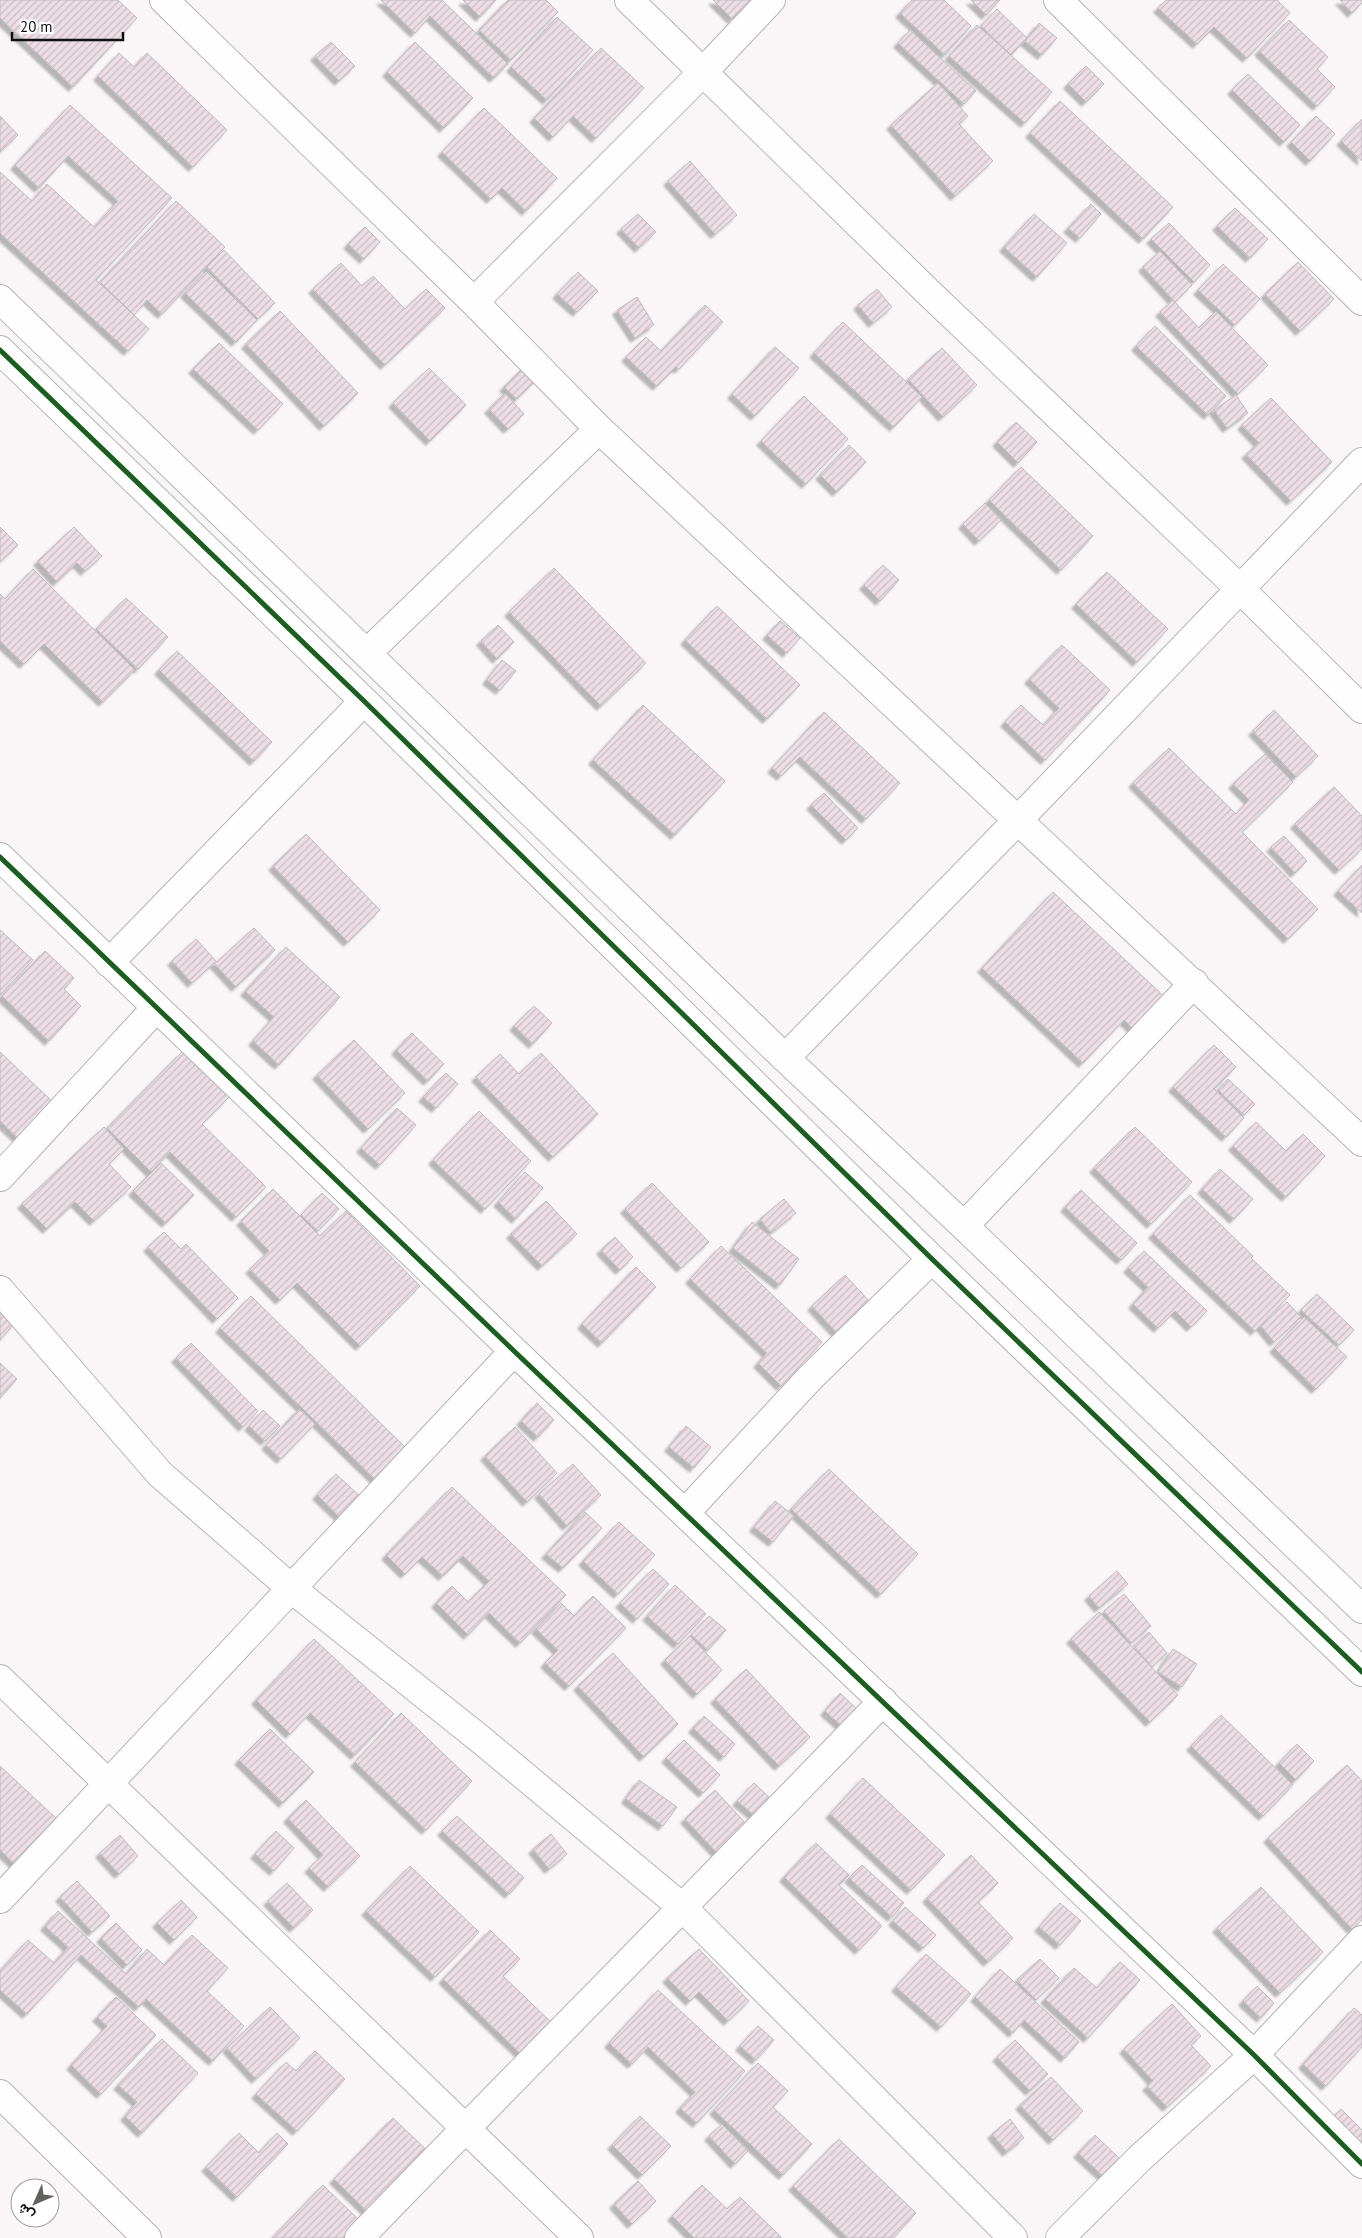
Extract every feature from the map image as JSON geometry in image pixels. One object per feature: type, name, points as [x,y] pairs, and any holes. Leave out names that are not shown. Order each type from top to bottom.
[{"type":"street","points":[[164,0],[474,302],[599,429],[1019,819],[1362,1142]]},
{"type":"street","points":[[629,0],[926,291],[1240,588],[1362,709]]},
{"type":"street","points":[[474,302],[703,72],[771,0]]},
{"type":"street","points":[[1058,0],[1362,301]]},
{"type":"street","points":[[0,299],[785,1058],[964,1226],[1362,1608]]},
{"type":"street","points":[[0,350],[364,702],[932,1259],[1362,1672]]},
{"type":"street","points":[[367,653],[599,429]]},
{"type":"street","points":[[785,1058],[1019,819],[1362,462]]},
{"type":"street","points":[[110,962],[364,702]]},
{"type":"street","points":[[0,857],[514,1351],[1254,2055],[1362,2164]]},
{"type":"street","points":[[964,1226],[1194,984]]},
{"type":"street","points":[[0,1177],[156,1008]]},
{"type":"street","points":[[685,1513],[810,1378],[932,1259]]},
{"type":"street","points":[[0,1290],[160,1474],[292,1589],[480,1739],[683,1908],[1013,2238]]},
{"type":"street","points":[[0,1899],[109,1785],[514,1351]]},
{"type":"street","points":[[0,1679],[579,2238]]},
{"type":"street","points":[[359,2238],[883,1701]]},
{"type":"street","points":[[1060,2238],[1140,2158],[1254,2055],[1362,1940]]},
{"type":"street","points":[[0,2094],[147,2238]]},
{"type":"building","points":[[0,0],[118,0],[137,18],[73,87],[0,18]]},
{"type":"building","points":[[381,0],[442,0],[508,64],[494,78],[430,16],[415,33]]},
{"type":"building","points":[[463,0],[496,0],[480,17]]},
{"type":"building","points":[[508,0],[546,0],[558,12],[511,60],[479,30]]},
{"type":"building","points":[[713,0],[752,0],[732,19]]},
{"type":"building","points":[[912,0],[944,0],[971,26],[945,55],[900,13]]},
{"type":"building","points":[[971,0],[1000,0],[986,15]]},
{"type":"building","points":[[1166,0],[1277,0],[1290,13],[1247,58],[1214,27],[1197,44],[1158,8]]},
{"type":"building","points":[[1340,0],[1362,0],[1362,3],[1352,13]]},
{"type":"building","points":[[997,9],[1027,38],[1011,55],[981,26]]},
{"type":"building","points":[[557,17],[593,50],[547,100],[511,67]]},
{"type":"building","points":[[1289,20],[1328,57],[1317,69],[1335,87],[1317,106],[1259,51]]},
{"type":"building","points":[[1039,23],[1057,38],[1042,55],[1025,41]]},
{"type":"building","points":[[977,25],[1052,92],[1025,123],[949,56]]},
{"type":"building","points":[[910,30],[976,91],[964,104],[898,43]]},
{"type":"building","points":[[331,42],[355,66],[339,81],[315,56]]},
{"type":"building","points":[[415,42],[473,98],[444,128],[387,72]]},
{"type":"building","points":[[601,48],[644,88],[596,138],[573,116],[553,137],[534,118]]},
{"type":"building","points":[[119,53],[134,67],[147,53],[227,130],[193,167],[98,76]]},
{"type":"building","points":[[1086,66],[1104,84],[1086,102],[1068,84]]},
{"type":"building","points":[[1248,74],[1300,125],[1284,142],[1232,90]]},
{"type":"building","points":[[938,83],[968,116],[959,124],[993,161],[955,196],[891,125]]},
{"type":"building","points":[[1060,101],[1173,207],[1143,239],[1030,133]]},
{"type":"building","points":[[70,105],[172,198],[96,280],[149,329],[128,351],[0,233],[0,172],[32,201],[47,184],[94,227],[118,201],[68,156],[39,188],[15,165]]},
{"type":"building","points":[[484,108],[557,178],[526,211],[502,188],[491,199],[442,152]]},
{"type":"building","points":[[0,116],[18,135],[0,152]]},
{"type":"building","points":[[1316,116],[1335,134],[1310,161],[1291,142]]},
{"type":"building","points":[[1362,119],[1362,161],[1341,141]]},
{"type":"building","points":[[690,161],[737,215],[715,234],[668,181]]},
{"type":"building","points":[[176,201],[225,247],[162,314],[147,300],[134,315],[100,282]]},
{"type":"building","points":[[1091,204],[1101,214],[1080,238],[1068,228]]},
{"type":"building","points":[[1235,208],[1268,239],[1250,258],[1217,226]]},
{"type":"building","points":[[638,214],[656,232],[639,248],[621,229]]},
{"type":"building","points":[[1034,214],[1067,243],[1037,277],[1004,247]]},
{"type":"building","points":[[1169,223],[1210,265],[1194,282],[1151,239]]},
{"type":"building","points":[[365,227],[380,242],[364,259],[348,244]]},
{"type":"building","points":[[224,250],[275,303],[258,319],[207,267]]},
{"type":"building","points":[[1160,251],[1192,285],[1175,302],[1143,267]]},
{"type":"building","points":[[1298,262],[1334,299],[1300,331],[1265,294]]},
{"type":"building","points":[[341,263],[362,286],[373,276],[405,309],[426,289],[445,308],[385,365],[313,289]]},
{"type":"building","points":[[1223,264],[1260,299],[1235,325],[1198,290]]},
{"type":"building","points":[[206,271],[257,320],[236,342],[185,293]]},
{"type":"building","points":[[578,272],[598,291],[577,312],[557,294]]},
{"type":"building","points":[[877,289],[892,307],[873,323],[858,305]]},
{"type":"building","points":[[637,297],[654,325],[635,338],[617,310]]},
{"type":"building","points":[[1173,300],[1199,328],[1216,311],[1268,365],[1238,394],[1160,312]]},
{"type":"building","points":[[705,305],[723,322],[679,369],[676,367],[657,386],[626,357],[646,337],[661,351]]},
{"type":"building","points":[[280,311],[358,393],[324,426],[246,344]]},
{"type":"building","points":[[843,322],[922,397],[894,427],[814,353]]},
{"type":"building","points":[[1155,326],[1226,396],[1208,415],[1136,346]]},
{"type":"building","points":[[219,343],[283,404],[258,430],[193,369]]},
{"type":"building","points":[[775,347],[799,368],[755,416],[732,394]]},
{"type":"building","points":[[942,348],[977,385],[943,417],[908,379]]},
{"type":"building","points":[[530,361],[542,374],[517,399],[504,387]]},
{"type":"building","points":[[429,368],[466,405],[430,441],[393,403]]},
{"type":"building","points":[[505,393],[524,414],[508,429],[489,409]]},
{"type":"building","points":[[1236,395],[1248,413],[1227,428],[1214,410]]},
{"type":"building","points":[[804,396],[848,439],[806,484],[761,441]]},
{"type":"building","points":[[1271,398],[1332,462],[1291,501],[1246,454],[1259,443],[1242,425]]},
{"type":"building","points":[[1016,422],[1037,442],[1018,463],[997,442]]},
{"type":"building","points":[[849,445],[866,462],[837,492],[820,475]]},
{"type":"building","points":[[1021,467],[1093,536],[1061,570],[989,500]]},
{"type":"building","points":[[985,503],[1001,520],[979,541],[963,524]]},
{"type":"building","points":[[0,527],[18,545],[0,562]]},
{"type":"building","points":[[74,527],[102,556],[85,571],[77,563],[57,582],[38,561]]},
{"type":"building","points":[[883,565],[899,580],[880,601],[864,585]]},
{"type":"building","points":[[554,568],[646,663],[601,706],[509,612]]},
{"type":"building","points":[[33,569],[135,670],[103,702],[44,644],[24,664],[0,641],[0,594],[5,599]]},
{"type":"building","points":[[1107,572],[1168,629],[1137,662],[1076,604]]},
{"type":"building","points":[[126,598],[168,637],[138,669],[96,629]]},
{"type":"building","points":[[717,606],[800,685],[767,719],[685,640]]},
{"type":"building","points":[[780,621],[800,638],[787,653],[767,635]]},
{"type":"building","points":[[498,625],[514,642],[497,659],[481,641]]},
{"type":"building","points":[[1062,645],[1110,690],[1045,760],[1005,722],[1021,705],[1043,725],[1059,708],[1029,679]]},
{"type":"building","points":[[177,651],[272,742],[254,761],[159,670]]},
{"type":"building","points":[[502,660],[516,671],[500,690],[487,680]]},
{"type":"building","points":[[643,705],[725,781],[675,835],[593,760]]},
{"type":"building","points":[[1274,710],[1318,756],[1296,777],[1253,731]]},
{"type":"building","points":[[824,712],[900,783],[866,819],[800,757],[781,776],[772,768]]},
{"type":"building","points":[[1169,748],[1236,814],[1249,800],[1233,784],[1265,754],[1293,782],[1242,832],[1318,909],[1288,939],[1133,783]]},
{"type":"building","points":[[1334,787],[1362,816],[1362,849],[1339,870],[1295,824]]},
{"type":"building","points":[[824,793],[858,828],[846,840],[811,805]]},
{"type":"building","points":[[306,834],[380,910],[348,942],[273,866]]},
{"type":"building","points":[[1284,836],[1307,861],[1295,873],[1271,847]]},
{"type":"building","points":[[1362,865],[1362,913],[1338,891]]},
{"type":"building","points":[[1053,892],[1170,1002],[1139,1035],[1124,1020],[1083,1063],[982,968]]},
{"type":"building","points":[[254,928],[275,950],[236,987],[214,963],[192,983],[172,961],[196,939],[217,962]]},
{"type":"building","points":[[0,930],[33,960],[0,995]]},
{"type":"building","points":[[286,947],[340,997],[279,1065],[253,1041],[274,1017],[245,991]]},
{"type":"building","points":[[45,951],[74,978],[64,989],[81,1006],[49,1041],[2,996]]},
{"type":"building","points":[[534,1006],[552,1023],[533,1044],[514,1026]]},
{"type":"building","points":[[412,1033],[444,1064],[428,1081],[396,1050]]},
{"type":"building","points":[[354,1040],[405,1093],[368,1129],[317,1075]]},
{"type":"building","points":[[1214,1045],[1236,1067],[1214,1089],[1244,1118],[1226,1137],[1173,1087]]},
{"type":"building","points":[[0,1052],[53,1102],[19,1139],[0,1121]]},
{"type":"building","points":[[182,1052],[229,1097],[202,1124],[266,1187],[236,1217],[170,1152],[151,1172],[107,1128]]},
{"type":"building","points":[[541,1053],[598,1114],[553,1157],[476,1077],[500,1054],[519,1074]]},
{"type":"building","points":[[446,1073],[458,1084],[436,1108],[423,1097]]},
{"type":"building","points":[[1228,1079],[1255,1104],[1244,1115],[1218,1090]]},
{"type":"building","points":[[397,1108],[416,1125],[380,1165],[361,1148]]},
{"type":"building","points":[[479,1111],[531,1161],[485,1209],[433,1160]]},
{"type":"building","points":[[1256,1122],[1286,1151],[1303,1134],[1325,1156],[1286,1197],[1233,1146]]},
{"type":"building","points":[[104,1127],[124,1149],[109,1164],[131,1187],[94,1221],[75,1202],[47,1229],[22,1204]]},
{"type":"building","points":[[1135,1127],[1192,1182],[1151,1224],[1094,1168]]},
{"type":"building","points":[[161,1163],[194,1195],[166,1223],[133,1191]]},
{"type":"building","points":[[1220,1169],[1253,1199],[1234,1219],[1202,1189]]},
{"type":"building","points":[[525,1172],[543,1188],[516,1219],[498,1202]]},
{"type":"building","points":[[652,1183],[709,1242],[681,1268],[625,1209]]},
{"type":"building","points":[[273,1189],[320,1236],[346,1211],[420,1286],[360,1346],[297,1283],[280,1300],[250,1269],[269,1251],[241,1221]]},
{"type":"building","points":[[1081,1190],[1137,1243],[1121,1260],[1065,1207]]},
{"type":"building","points":[[322,1193],[339,1209],[318,1231],[301,1215]]},
{"type":"building","points":[[1190,1195],[1290,1295],[1255,1331],[1153,1234]]},
{"type":"building","points":[[784,1199],[796,1213],[771,1233],[760,1219]]},
{"type":"building","points":[[546,1201],[577,1234],[542,1266],[511,1234]]},
{"type":"building","points":[[752,1222],[799,1259],[780,1285],[733,1248]]},
{"type":"building","points":[[164,1232],[181,1249],[186,1244],[238,1298],[217,1319],[148,1247]]},
{"type":"building","points":[[615,1237],[633,1257],[620,1270],[601,1250]]},
{"type":"building","points":[[721,1246],[822,1342],[781,1386],[758,1363],[767,1353],[690,1279]]},
{"type":"building","points":[[1144,1251],[1207,1311],[1191,1327],[1175,1311],[1158,1328],[1133,1304],[1148,1287],[1128,1268]]},
{"type":"building","points":[[636,1267],[656,1287],[602,1343],[582,1324]]},
{"type":"building","points":[[845,1275],[870,1302],[837,1333],[812,1306]]},
{"type":"building","points":[[1317,1294],[1354,1330],[1339,1345],[1301,1310]]},
{"type":"building","points":[[251,1296],[410,1452],[380,1484],[220,1328]]},
{"type":"building","points":[[1287,1302],[1301,1317],[1274,1342],[1261,1326]]},
{"type":"building","points":[[0,1309],[15,1323],[0,1340]]},
{"type":"building","points":[[1304,1317],[1347,1357],[1316,1389],[1274,1348]]},
{"type":"building","points":[[191,1343],[258,1411],[243,1427],[176,1358]]},
{"type":"building","points":[[0,1363],[17,1379],[0,1398]]},
{"type":"building","points":[[537,1403],[554,1420],[538,1437],[521,1421]]},
{"type":"building","points":[[299,1409],[315,1424],[281,1459],[266,1445]]},
{"type":"building","points":[[263,1410],[280,1426],[265,1441],[249,1426]]},
{"type":"building","points":[[686,1426],[711,1447],[694,1468],[669,1447]]},
{"type":"building","points":[[515,1427],[557,1473],[527,1502],[485,1456]]},
{"type":"building","points":[[573,1464],[601,1495],[567,1526],[539,1494]]},
{"type":"building","points":[[829,1469],[918,1554],[881,1594],[791,1509]]},
{"type":"building","points":[[336,1474],[364,1500],[344,1521],[317,1495]]},
{"type":"building","points":[[452,1487],[566,1595],[520,1643],[489,1613],[468,1635],[436,1603],[452,1586],[468,1602],[489,1581],[463,1556],[443,1576],[422,1557],[405,1574],[386,1555]]},
{"type":"building","points":[[775,1501],[794,1516],[773,1542],[754,1527]]},
{"type":"building","points":[[585,1512],[602,1528],[563,1568],[546,1554]]},
{"type":"building","points":[[619,1522],[655,1555],[618,1594],[583,1561]]},
{"type":"building","points":[[653,1569],[669,1584],[637,1619],[620,1603]]},
{"type":"building","points":[[1117,1571],[1128,1584],[1099,1608],[1089,1596]]},
{"type":"building","points":[[675,1585],[706,1614],[678,1644],[647,1616]]},
{"type":"building","points":[[1124,1594],[1151,1626],[1131,1643],[1104,1611]]},
{"type":"building","points":[[593,1596],[626,1628],[569,1686],[545,1663],[558,1650],[536,1629],[561,1603],[574,1616]]},
{"type":"building","points":[[1099,1612],[1178,1695],[1150,1722],[1071,1639]]},
{"type":"building","points":[[709,1616],[726,1630],[708,1650],[691,1635]]},
{"type":"building","points":[[1149,1632],[1167,1653],[1152,1667],[1134,1646]]},
{"type":"building","points":[[690,1636],[722,1670],[697,1694],[665,1660]]},
{"type":"building","points":[[314,1639],[394,1714],[355,1755],[310,1713],[290,1734],[256,1700]]},
{"type":"building","points":[[1173,1649],[1197,1664],[1182,1687],[1158,1672]]},
{"type":"building","points":[[613,1653],[678,1724],[644,1757],[578,1686]]},
{"type":"building","points":[[746,1669],[810,1737],[779,1766],[715,1699]]},
{"type":"building","points":[[840,1693],[859,1711],[844,1728],[825,1711]]},
{"type":"building","points":[[401,1713],[472,1781],[426,1830],[355,1762]]},
{"type":"building","points":[[1221,1715],[1293,1785],[1263,1816],[1191,1746]]},
{"type":"building","points":[[704,1716],[735,1744],[724,1757],[693,1728]]},
{"type":"building","points":[[270,1729],[314,1772],[283,1803],[239,1760]]},
{"type":"building","points":[[684,1740],[720,1775],[703,1793],[666,1758]]},
{"type":"building","points":[[1297,1744],[1314,1761],[1296,1780],[1279,1763]]},
{"type":"building","points":[[1347,1765],[1362,1781],[1362,1920],[1352,1929],[1268,1838]]},
{"type":"building","points":[[0,1766],[57,1819],[19,1868],[0,1850]]},
{"type":"building","points":[[863,1778],[945,1855],[911,1890],[830,1814]]},
{"type":"building","points":[[639,1780],[677,1807],[663,1826],[626,1799]]},
{"type":"building","points":[[754,1783],[771,1799],[755,1816],[737,1801]]},
{"type":"building","points":[[715,1790],[748,1826],[718,1854],[685,1819]]},
{"type":"building","points":[[306,1800],[360,1856],[328,1887],[309,1868],[323,1855],[288,1818]]},
{"type":"building","points":[[457,1816],[524,1878],[509,1894],[442,1831]]},
{"type":"building","points":[[276,1831],[294,1848],[274,1871],[255,1854]]},
{"type":"building","points":[[551,1834],[567,1854],[549,1869],[533,1849]]},
{"type":"building","points":[[120,1835],[138,1856],[119,1874],[100,1853]]},
{"type":"building","points":[[816,1843],[849,1875],[839,1885],[882,1926],[859,1950],[784,1877]]},
{"type":"building","points":[[971,1855],[998,1883],[978,1902],[1013,1938],[988,1962],[927,1898]]},
{"type":"building","points":[[862,1865],[904,1903],[892,1917],[849,1878]]},
{"type":"building","points":[[410,1866],[479,1932],[435,1977],[366,1911]]},
{"type":"building","points":[[77,1881],[110,1916],[92,1932],[60,1897]]},
{"type":"building","points":[[287,1883],[313,1910],[294,1928],[268,1901]]},
{"type":"building","points":[[1261,1887],[1323,1952],[1280,1993],[1217,1928]]},
{"type":"building","points":[[181,1900],[197,1917],[174,1940],[157,1923]]},
{"type":"building","points":[[1060,1903],[1081,1921],[1060,1945],[1039,1927]]},
{"type":"building","points":[[905,1907],[936,1935],[923,1948],[893,1921]]},
{"type":"building","points":[[58,1911],[126,1974],[147,1949],[164,1965],[192,1935],[228,1968],[207,1991],[244,2026],[213,2061],[146,1999],[139,2007],[81,1955],[27,2014],[0,1990],[0,1971],[28,1940],[54,1963],[68,1947],[45,1926]]},
{"type":"building","points":[[116,1923],[142,1950],[127,1965],[101,1938]]},
{"type":"building","points":[[490,1930],[520,1959],[503,1976],[555,2026],[524,2057],[443,1979]]},
{"type":"building","points":[[699,1949],[749,2001],[728,2021],[699,1992],[690,2001],[667,1978]]},
{"type":"building","points":[[926,1954],[971,1994],[941,2027],[896,1987]]},
{"type":"building","points":[[1040,1959],[1059,1978],[1036,2000],[1017,1980]]},
{"type":"building","points":[[1120,1962],[1140,1980],[1088,2038],[1045,1999],[1074,1968],[1097,1988]]},
{"type":"building","points":[[1000,1969],[1079,2042],[1065,2058],[1024,2020],[1013,2033],[975,1997]]},
{"type":"building","points":[[1257,1986],[1274,2003],[1261,2018],[1243,2001]]},
{"type":"building","points":[[658,1990],[745,2071],[697,2123],[680,2108],[695,2092],[648,2047],[632,2064],[609,2043]]},
{"type":"building","points":[[116,1997],[156,2035],[101,2094],[71,2065],[107,2026],[97,2017]]},
{"type":"building","points":[[1172,2004],[1201,2036],[1191,2045],[1211,2066],[1167,2107],[1147,2086],[1153,2081],[1124,2049]]},
{"type":"building","points":[[270,2007],[300,2038],[256,2079],[227,2048]]},
{"type":"building","points":[[1354,2008],[1362,2015],[1362,2047],[1326,2086],[1303,2064]]},
{"type":"building","points":[[758,2026],[774,2040],[756,2060],[740,2046]]},
{"type":"building","points":[[162,2039],[198,2073],[142,2133],[125,2116],[137,2102],[118,2085]]},
{"type":"building","points":[[1015,2040],[1048,2074],[1030,2091],[997,2057]]},
{"type":"building","points":[[315,2051],[345,2079],[297,2131],[256,2094],[286,2062],[296,2071]]},
{"type":"building","points":[[758,2063],[788,2091],[773,2107],[812,2144],[783,2175],[714,2110]]},
{"type":"building","points":[[1051,2077],[1083,2111],[1053,2140],[1020,2105]]},
{"type":"building","points":[[1341,2109],[1362,2130],[1362,2141],[1348,2154],[1322,2127]]},
{"type":"building","points":[[640,2116],[671,2146],[642,2175],[612,2145]]},
{"type":"building","points":[[393,2118],[433,2156],[374,2218],[334,2179]]},
{"type":"building","points":[[1010,2119],[1024,2138],[1007,2152],[992,2134]]},
{"type":"building","points":[[722,2124],[748,2151],[735,2164],[709,2136]]},
{"type":"building","points":[[239,2133],[259,2153],[277,2133],[288,2144],[237,2197],[206,2167]]},
{"type":"building","points":[[1095,2135],[1121,2160],[1104,2177],[1078,2153]]},
{"type":"building","points":[[839,2139],[916,2213],[893,2238],[848,2238],[793,2186]]},
{"type":"building","points":[[638,2181],[656,2201],[632,2224],[614,2204]]},
{"type":"building","points":[[323,2185],[366,2227],[356,2238],[272,2238]]},
{"type":"building","points":[[702,2185],[727,2209],[740,2197],[782,2238],[694,2238],[672,2216]]},
{"type":"cycle path","points":[[0,350],[364,701],[932,1259],[1362,1672]]},
{"type":"cycle path","points":[[0,857],[514,1351],[1254,2055],[1362,2164]]}]
